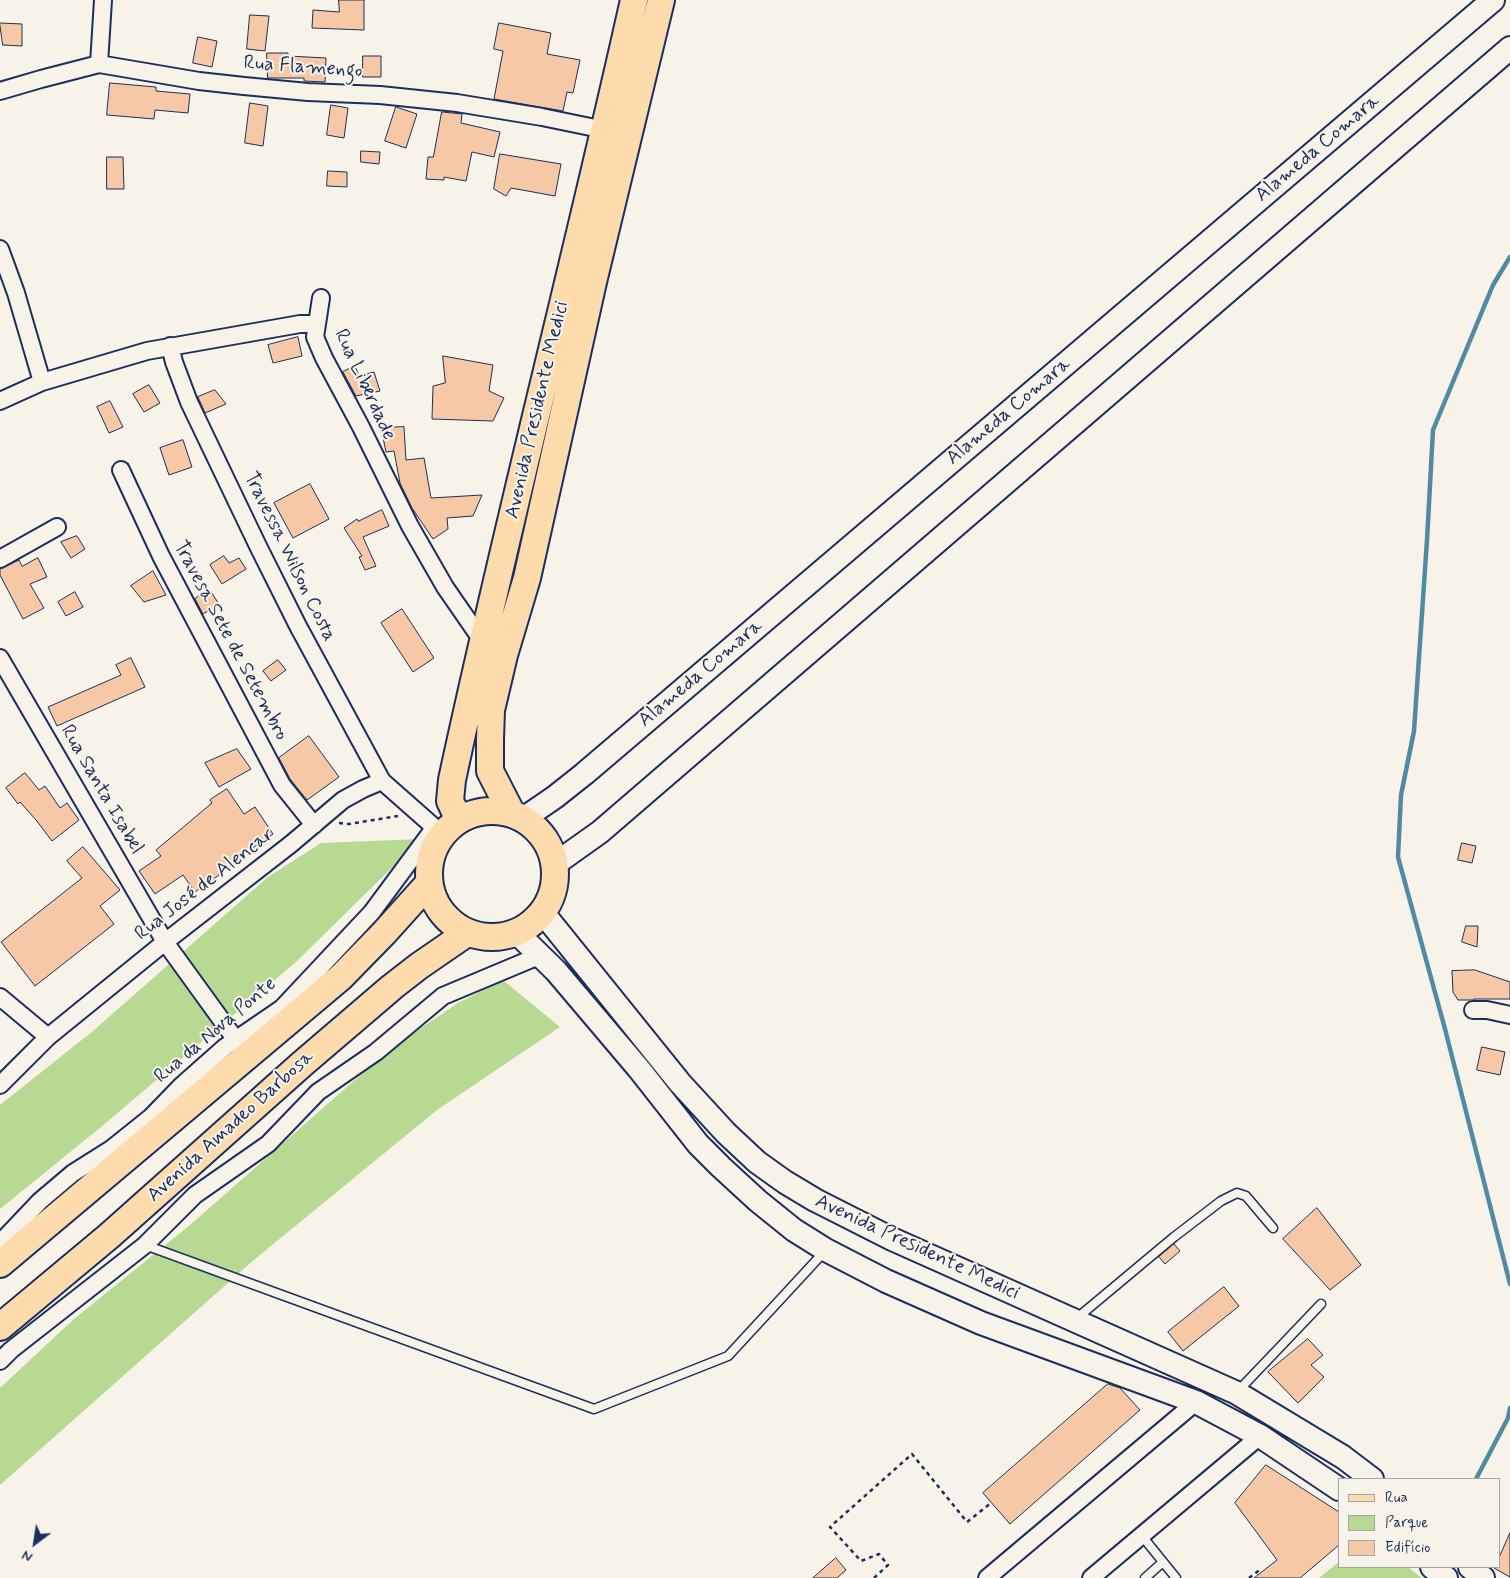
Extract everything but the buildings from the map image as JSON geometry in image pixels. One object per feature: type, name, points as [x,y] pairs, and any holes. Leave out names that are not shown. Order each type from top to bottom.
[{"type":"main road","name":"Avenida Presidente Medici","points":[[445,827],[452,780],[483,642],[605,130],[634,0]]},
{"type":"main road","name":"Avenida Presidente Medici","points":[[517,816],[490,771],[491,710],[504,655],[527,578],[593,282],[661,0]]},
{"type":"main road","points":[[480,812],[502,812],[517,816],[538,830],[549,846],[555,864],[555,881],[551,899],[543,913],[531,925],[516,933],[500,938],[483,938],[467,933],[448,921],[435,904],[428,884],[429,862],[434,847],[445,827],[480,812]]},
{"type":"main road","name":"Avenida Amadeo Barbosa","points":[[0,1264],[241,1048],[341,976],[384,933],[428,884]]},
{"type":"main road","name":"Avenida Amadeo Barbosa","points":[[0,1327],[108,1236],[392,987],[467,933]]},
{"type":"street","points":[[99,64],[102,0]]},
{"type":"street","name":"Alameda Comara","points":[[517,816],[555,797],[584,774],[1493,0]]},
{"type":"street","points":[[555,864],[600,832],[1510,48]]},
{"type":"street","name":"Rua Flamengo","points":[[0,91],[99,64],[199,81],[244,86],[308,92],[380,94],[457,103],[605,130]]},
{"type":"street","points":[[0,248],[16,293],[42,382]]},
{"type":"street","points":[[316,324],[321,298]]},
{"type":"street","name":"Rua Liberdade","points":[[0,401],[42,382],[126,356],[170,346],[300,324],[316,324],[315,337],[324,358],[410,526],[445,587],[483,642]]},
{"type":"street","name":"Travessa Wilson Costa","points":[[170,346],[189,402],[258,546],[298,626],[382,781]]},
{"type":"street","name":"Travesa Sete de Setembro","points":[[121,470],[161,556],[282,785],[318,822]]},
{"type":"street","points":[[0,559],[57,527]]},
{"type":"street","name":"Rua Santa Isabel","points":[[0,658],[165,942],[241,1048]]},
{"type":"street","points":[[382,781],[418,813],[445,827]]},
{"type":"street","name":"Rua José de Alencar","points":[[0,1085],[48,1038],[165,942],[291,844],[343,800],[382,781]]},
{"type":"street","name":"Rua da Nova Ponte","points":[[0,1242],[40,1201],[66,1178],[111,1149],[144,1122],[181,1086],[241,1048],[282,1008],[372,912],[445,827]]},
{"type":"street","name":"Avenida Presidente Medici","points":[[543,913],[680,1083],[726,1133],[757,1162],[815,1200],[856,1221],[932,1257],[1237,1393],[1326,1447],[1371,1478]]},
{"type":"street","name":"Avenida Presidente Medici","points":[[516,933],[556,971],[623,1049],[698,1144],[758,1201],[794,1230],[826,1250],[886,1281],[981,1323],[1196,1402],[1260,1436],[1338,1488]]},
{"type":"street","points":[[0,1360],[145,1245],[195,1195],[268,1144],[318,1092],[376,1052],[443,996],[541,956]]},
{"type":"street","points":[[0,997],[48,1038]]},
{"type":"street","points":[[1473,1010],[1487,1010],[1510,1015]]},
{"type":"street","points":[[987,1578],[1196,1402]]},
{"type":"street","points":[[1091,1578],[1260,1436]]},
{"type":"street","points":[[1433,1568],[1446,1578]]},
{"type":"street","points":[[1471,1568],[1482,1578]]},
{"type":"lane","points":[[1074,1320],[1174,1237],[1221,1202],[1237,1193],[1246,1196],[1273,1228]]},
{"type":"lane","points":[[145,1245],[594,1409],[728,1356],[826,1250]]},
{"type":"lane","points":[[1237,1393],[1321,1304]]},
{"type":"lane","points":[[1142,1536],[1176,1578]]},
{"type":"lane","points":[[1144,1578],[1163,1562]]},
{"type":"path","points":[[318,822],[349,824],[418,813]]},
{"type":"path","points":[[874,1578],[888,1565],[879,1554],[861,1561],[830,1527],[912,1454],[968,1522],[991,1502]]},
{"type":"path","points":[[1249,1578],[1261,1569]]},
{"type":"green space","points":[[421,839],[297,961],[101,1127],[0,1209],[0,1105],[93,1031],[268,877],[321,843]]},
{"type":"green space","points":[[504,981],[560,1027],[437,1110],[255,1259],[0,1485],[0,1388],[74,1319],[190,1225],[389,1050],[458,1003]]},
{"type":"green space","points":[[1338,1563],[1338,1568],[1409,1568],[1422,1578],[1319,1578]]},
{"type":"waterway","points":[[1510,257],[1493,285],[1433,430],[1414,731],[1401,795],[1398,857],[1445,1029],[1510,1284]]},
{"type":"waterway","points":[[1477,1478],[1508,1418],[1510,1408]]}]
